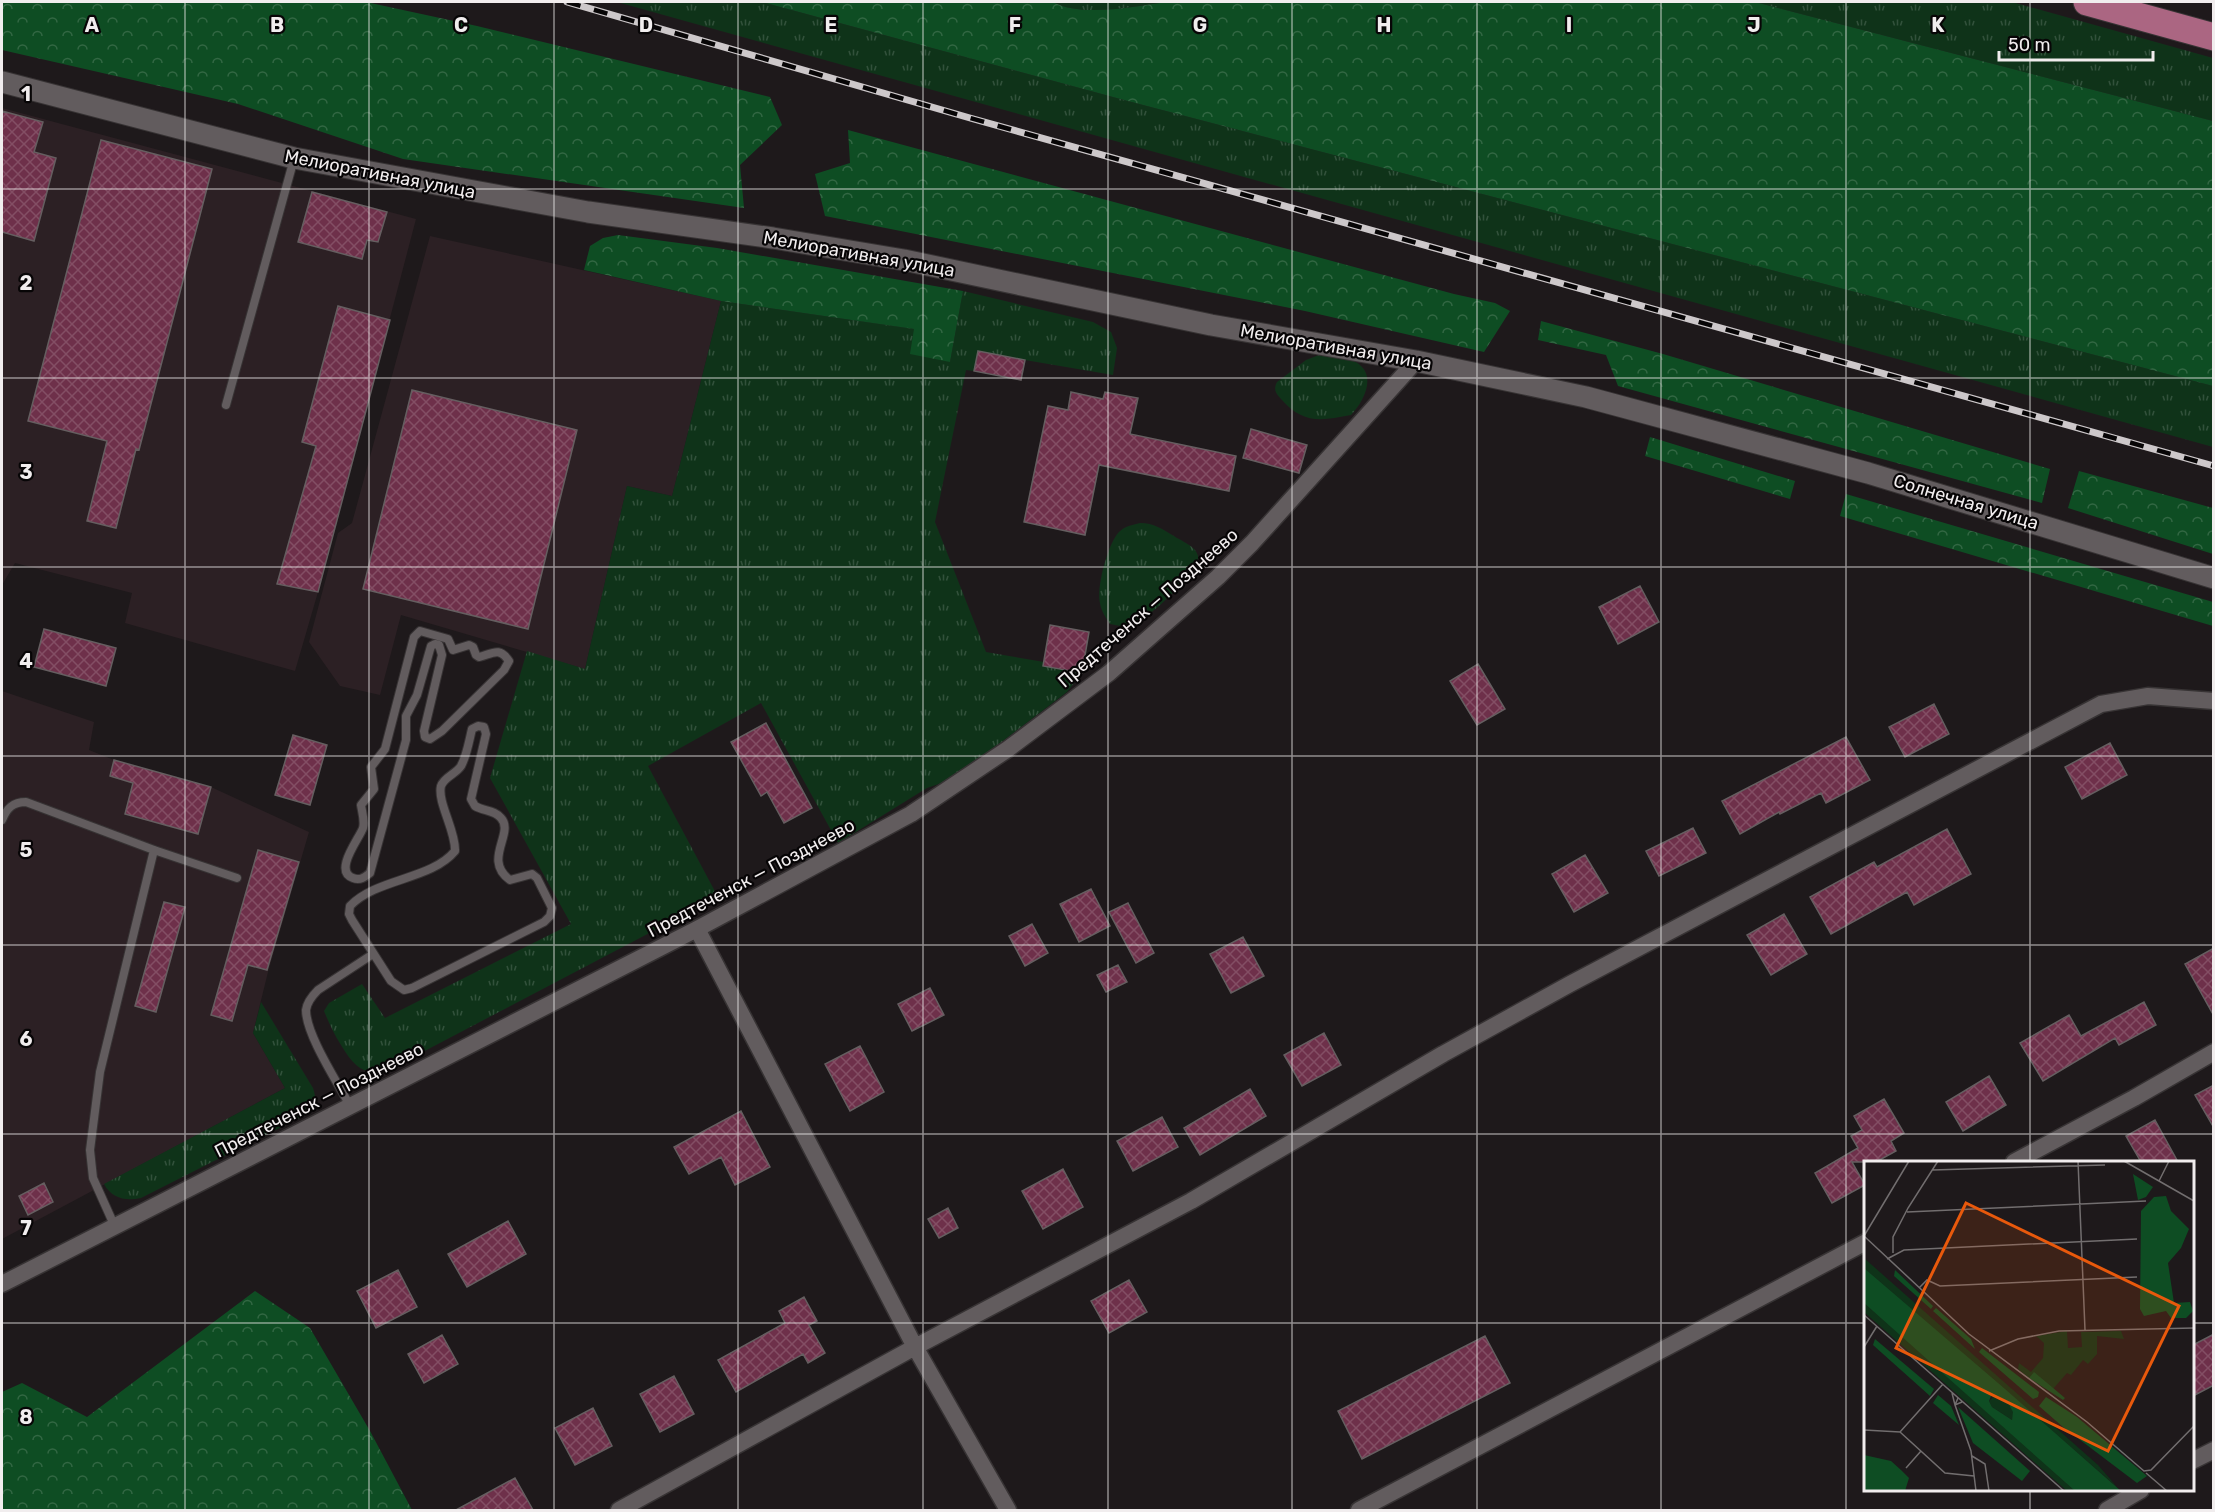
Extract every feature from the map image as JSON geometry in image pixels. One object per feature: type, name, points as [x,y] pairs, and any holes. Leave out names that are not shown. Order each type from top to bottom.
[{"type":"main road","points":[[2087,2],[2214,37]]},
{"type":"street","name":"Мелиоративная улица","points":[[2,82],[294,159],[588,212],[773,238],[904,260],[1211,325],[1416,361],[1586,397],[1717,431]]},
{"type":"street","name":"Предтеченск — Позднеево","points":[[2,1284],[697,929],[901,820],[1008,749],[1109,673],[1218,578],[1416,361]]},
{"type":"street","name":"Солнечная улица","points":[[1717,431],[1914,487],[2214,578]]},
{"type":"street","points":[[619,1510],[915,1347],[1191,1201],[1443,1054],[1570,984],[2101,704],[2148,696],[2214,701]]},
{"type":"street","points":[[697,929],[915,1347],[1008,1510]]},
{"type":"street","points":[[2016,1161],[2214,1052]]},
{"type":"street","points":[[1359,1510],[1864,1243]]},
{"type":"street","points":[[2194,1460],[2214,1450]]},
{"type":"street","points":[[2107,1510],[2139,1491]]},
{"type":"lane","points":[[226,405],[294,159]]},
{"type":"lane","points":[[420,631],[443,637],[448,639],[453,650],[469,645],[479,657],[491,651],[501,653],[509,661],[504,670],[442,731],[430,739],[425,737],[424,725],[442,655],[439,645],[431,646],[417,695],[406,716],[406,740],[370,873],[363,879],[349,876],[346,861],[363,826],[361,805],[374,789],[371,767],[384,749],[414,637],[420,631]]},
{"type":"lane","points":[[478,726],[484,727],[486,734],[471,799],[475,806],[501,816],[505,823],[505,831],[500,842],[498,865],[505,877],[515,880],[532,874],[537,878],[552,908],[550,916],[544,922],[404,990],[391,981],[373,954],[349,914],[350,906],[367,893],[439,864],[455,851],[456,841],[441,795],[441,786],[444,780],[460,768],[472,729],[478,726]]},
{"type":"lane","points":[[2,820],[9,807],[17,802],[26,802],[237,878]]},
{"type":"lane","points":[[115,1227],[93,1178],[90,1150],[100,1072],[154,850]]},
{"type":"lane","points":[[350,1106],[310,1032],[306,1010],[310,998],[318,990],[373,954]]},
{"type":"shaded area","points":[[2,108],[416,219],[295,671],[125,623],[132,593],[15,563],[2,585]]},
{"type":"shaded area","points":[[430,236],[721,301],[672,496],[627,486],[585,669],[401,615],[380,695],[340,686],[309,642],[338,533],[352,523]]},
{"type":"shaded area","points":[[2,691],[94,722],[89,750],[114,760],[211,787],[309,832],[268,972],[253,1033],[285,1088],[2,1239]]},
{"type":"green space","points":[[2,2],[366,2],[477,26],[770,97],[782,125],[740,165],[744,208],[403,159],[238,104],[2,50]]},
{"type":"green space","points":[[617,2],[762,2],[1124,100],[2213,386],[2213,447]]},
{"type":"green space","points":[[762,2],[1053,2],[1079,9],[1109,10],[1167,2],[1755,2],[2213,121],[2213,386],[1124,100]]},
{"type":"green space","points":[[1053,2],[1167,2],[1093,10],[1065,7]]},
{"type":"green space","points":[[1755,2],[2012,2],[2213,58],[2213,121]]},
{"type":"green space","points":[[848,130],[1454,294],[1495,303],[1510,311],[1484,352],[1305,311],[825,216],[815,174],[850,163]]},
{"type":"green space","points":[[618,235],[717,248],[963,291],[950,362],[910,354],[914,329],[721,301],[584,270],[590,246],[603,238]]},
{"type":"green space","points":[[963,291],[1093,322],[1111,332],[1117,348],[1113,375],[978,352],[974,371],[966,370],[935,522],[986,652],[1044,662],[1043,666],[1082,673],[1067,692],[953,779],[927,788],[838,843],[761,703],[648,766],[718,897],[398,1065],[371,1072],[358,1067],[336,1037],[324,1011],[329,1003],[362,984],[385,1018],[571,924],[490,778],[527,651],[585,669],[627,486],[672,496],[721,301],[915,329],[950,362]]},
{"type":"green space","points":[[1541,321],[1663,354],[2050,469],[2042,503],[1618,386],[1606,355],[1538,340]]},
{"type":"green space","points":[[1319,355],[1352,360],[1365,372],[1367,386],[1365,394],[1351,415],[1330,419],[1305,417],[1289,407],[1276,393],[1277,382],[1306,360]]},
{"type":"green space","points":[[1650,437],[1795,481],[1790,499],[1645,456]]},
{"type":"green space","points":[[2079,471],[2213,508],[2213,554],[2068,508]]},
{"type":"green space","points":[[1846,494],[2213,602],[2213,626],[1840,516]]},
{"type":"green space","points":[[1140,523],[1158,527],[1188,544],[1197,552],[1197,563],[1174,593],[1143,619],[1130,626],[1110,624],[1101,609],[1099,596],[1104,566],[1119,532],[1126,527]]},
{"type":"green space","points":[[261,1002],[313,1088],[315,1099],[310,1111],[141,1198],[125,1199],[111,1193],[104,1184],[285,1088],[253,1033]]},
{"type":"green space","points":[[255,1291],[310,1328],[370,1431],[412,1510],[2,1510],[2,1392],[22,1383],[87,1417]]},
{"type":"building","points":[[2,111],[43,122],[34,152],[56,158],[34,241],[2,232]]},
{"type":"building","points":[[101,140],[212,169],[139,450],[136,449],[116,528],[87,521],[107,441],[28,421]]},
{"type":"building","points":[[312,192],[387,212],[378,242],[367,240],[362,259],[298,242]]},
{"type":"building","points":[[338,306],[390,320],[318,592],[277,584],[316,446],[302,442]]},
{"type":"building","points":[[978,351],[1025,360],[1021,380],[974,371]]},
{"type":"building","points":[[412,390],[577,430],[528,629],[363,589]]},
{"type":"building","points":[[1071,392],[1103,399],[1105,392],[1138,398],[1130,434],[1236,456],[1229,491],[1099,465],[1085,535],[1024,522],[1048,406],[1068,410]]},
{"type":"building","points":[[1251,429],[1307,445],[1299,473],[1243,458]]},
{"type":"building","points":[[1640,586],[1659,622],[1618,644],[1599,607]]},
{"type":"building","points":[[1050,625],[1089,632],[1082,673],[1043,666]]},
{"type":"building","points":[[44,629],[116,648],[106,686],[34,667]]},
{"type":"building","points":[[1478,664],[1505,709],[1477,725],[1450,681]]},
{"type":"building","points":[[1934,704],[1949,734],[1905,757],[1889,727]]},
{"type":"building","points":[[766,723],[812,808],[784,823],[767,792],[761,796],[731,742]]},
{"type":"building","points":[[293,735],[327,745],[310,805],[275,795]]},
{"type":"building","points":[[1846,737],[1870,780],[1826,803],[1821,793],[1780,814],[1779,812],[1740,834],[1722,801]]},
{"type":"building","points":[[2110,743],[2127,775],[2082,799],[2065,767]]},
{"type":"building","points":[[114,760],[211,787],[198,834],[125,814],[133,783],[110,776]]},
{"type":"building","points":[[1693,828],[1706,853],[1659,876],[1646,851]]},
{"type":"building","points":[[1947,829],[1971,874],[1914,905],[1907,892],[1831,934],[1810,897],[1874,862],[1877,867]]},
{"type":"building","points":[[258,850],[299,862],[267,970],[248,965],[232,1021],[211,1015]]},
{"type":"building","points":[[1585,855],[1608,893],[1574,912],[1552,874]]},
{"type":"building","points":[[1091,889],[1110,926],[1079,942],[1060,904]]},
{"type":"building","points":[[164,902],[185,907],[156,1012],[135,1006]]},
{"type":"building","points":[[1128,903],[1154,953],[1136,963],[1109,912]]},
{"type":"building","points":[[1784,914],[1807,954],[1771,975],[1747,935]]},
{"type":"building","points":[[1032,924],[1048,953],[1025,966],[1009,936]]},
{"type":"building","points":[[1243,937],[1264,976],[1231,993],[1210,954]]},
{"type":"building","points":[[2214,948],[2214,1016],[2185,964]]},
{"type":"building","points":[[1118,965],[1127,982],[1106,992],[1097,975]]},
{"type":"building","points":[[930,988],[944,1015],[912,1031],[898,1004]]},
{"type":"building","points":[[2144,1002],[2156,1025],[2119,1045],[2115,1038],[2043,1081],[2020,1043],[2069,1015],[2081,1036]]},
{"type":"building","points":[[1324,1033],[1341,1065],[1302,1086],[1284,1055]]},
{"type":"building","points":[[860,1046],[884,1092],[850,1111],[825,1064]]},
{"type":"building","points":[[1989,1076],[2006,1105],[1963,1131],[1946,1102]]},
{"type":"building","points":[[2214,1085],[2214,1128],[2195,1095]]},
{"type":"building","points":[[1250,1089],[1266,1116],[1200,1155],[1184,1128]]},
{"type":"building","points":[[1884,1099],[1904,1133],[1891,1141],[1896,1151],[1878,1161],[1852,1162],[1864,1186],[1832,1203],[1815,1173],[1858,1148],[1851,1136],[1862,1130],[1854,1116]]},
{"type":"building","points":[[741,1111],[770,1167],[735,1185],[721,1157],[689,1174],[674,1147]]},
{"type":"building","points":[[1162,1117],[1178,1147],[1133,1171],[1117,1141]]},
{"type":"building","points":[[2155,1120],[2177,1161],[2140,1161],[2126,1136]]},
{"type":"building","points":[[1063,1169],[1083,1207],[1043,1229],[1022,1191]]},
{"type":"building","points":[[44,1183],[53,1202],[28,1215],[19,1196]]},
{"type":"building","points":[[948,1208],[958,1228],[939,1238],[928,1219]]},
{"type":"building","points":[[508,1221],[526,1254],[467,1287],[448,1254]]},
{"type":"building","points":[[398,1270],[417,1307],[376,1328],[357,1291]]},
{"type":"building","points":[[1129,1280],[1147,1312],[1109,1333],[1091,1301]]},
{"type":"building","points":[[804,1297],[817,1321],[809,1325],[825,1353],[808,1363],[803,1354],[736,1392],[718,1360],[785,1323],[779,1311]]},
{"type":"building","points":[[2214,1334],[2214,1385],[2194,1395],[2194,1344]]},
{"type":"building","points":[[442,1335],[458,1364],[424,1383],[408,1354]]},
{"type":"building","points":[[1485,1336],[1510,1383],[1362,1459],[1338,1411]]},
{"type":"building","points":[[674,1376],[694,1414],[660,1432],[640,1394]]},
{"type":"building","points":[[593,1408],[612,1446],[575,1465],[555,1428]]},
{"type":"building","points":[[515,1478],[533,1510],[456,1510]]},
{"type":"railway","points":[[567,2],[970,118],[2214,466]]}]
